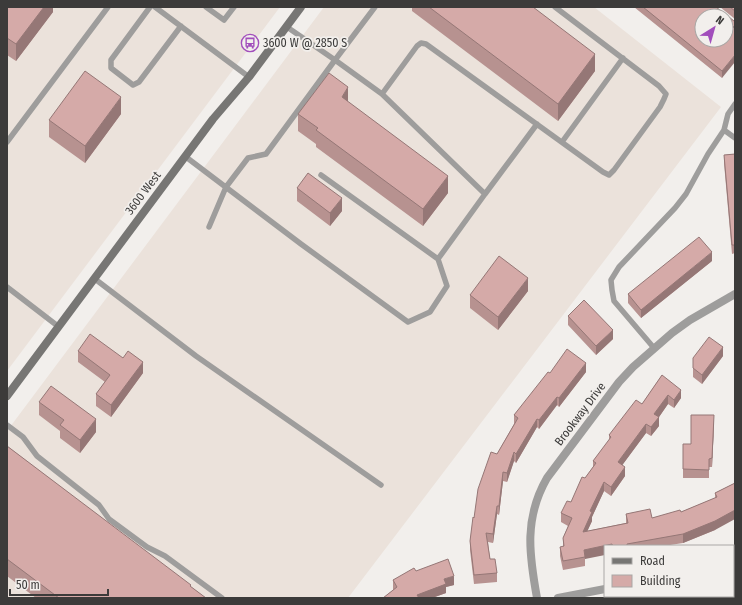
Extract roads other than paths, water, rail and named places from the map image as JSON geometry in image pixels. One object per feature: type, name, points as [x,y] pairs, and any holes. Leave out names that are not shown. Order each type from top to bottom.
[{"type":"street","name":"3600 West","points":[[7,396],[186,156],[249,77],[301,7]]},
{"type":"street","name":"Brookway Drive","points":[[538,598],[531,560],[531,522],[540,490],[554,468],[619,382],[654,348],[690,320],[735,294]]},
{"type":"street","points":[[558,598],[604,589]]},
{"type":"lane","points":[[150,7],[111,60],[111,68],[133,85],[140,82],[181,26]]},
{"type":"lane","points":[[156,7],[249,77]]},
{"type":"lane","points":[[206,7],[224,20],[234,7]]},
{"type":"lane","points":[[209,227],[226,187],[248,158],[266,154],[375,7]]},
{"type":"lane","points":[[382,94],[416,46],[421,43],[426,44],[609,175],[660,107],[666,94],[623,58],[555,7]]},
{"type":"lane","points":[[7,142],[105,8]]},
{"type":"lane","points":[[287,26],[382,94],[485,194]]},
{"type":"lane","points":[[562,142],[623,58]]},
{"type":"lane","points":[[654,348],[614,301],[612,280],[619,267],[675,208],[686,194],[708,154],[724,130],[728,114],[735,104]]},
{"type":"lane","points":[[438,259],[537,124]]},
{"type":"lane","points":[[724,130],[735,138]]},
{"type":"lane","points":[[186,156],[408,322],[430,312],[447,286],[438,259],[321,175]]},
{"type":"lane","points":[[95,279],[196,356],[381,485]]},
{"type":"lane","points":[[7,287],[59,326]]},
{"type":"lane","points":[[7,425],[23,437],[36,456],[99,505],[109,519],[147,547],[165,556],[222,598]]},
{"type":"place","name":"3600 W @ 2850 S","points":[[250,43]]}]
